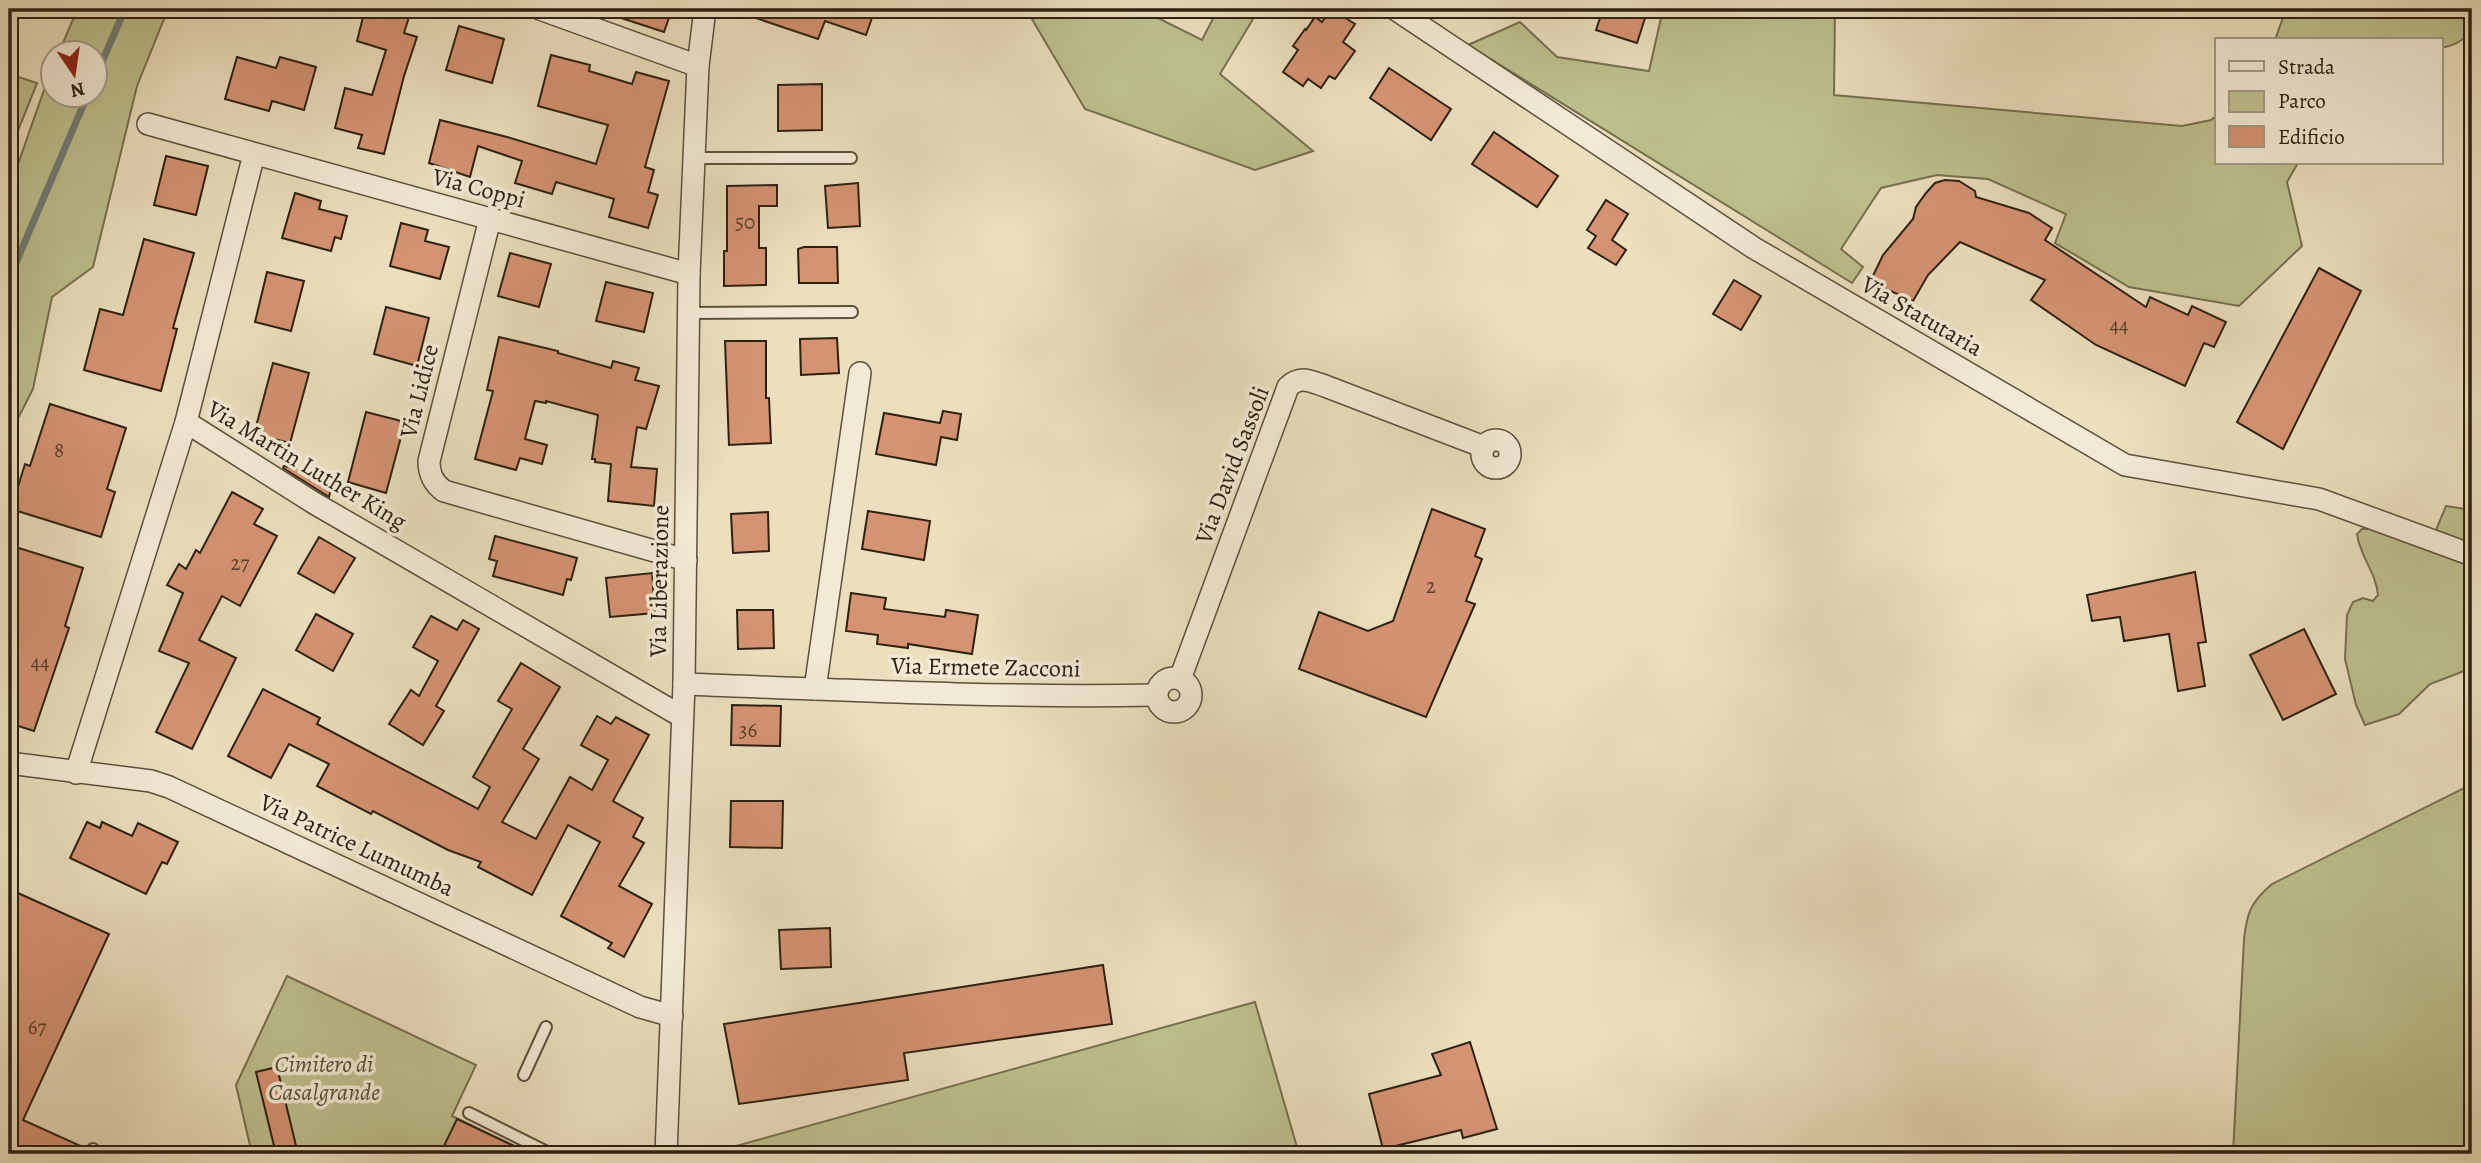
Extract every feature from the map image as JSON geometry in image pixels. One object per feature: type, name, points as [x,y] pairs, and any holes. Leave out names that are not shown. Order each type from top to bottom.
[{"type":"street","points":[[540,9],[698,65]]},
{"type":"street","name":"Via Liberazione","points":[[666,1154],[684,684],[689,274],[698,65],[705,9]]},
{"type":"street","name":"Via Statutaria","points":[[1395,9],[1754,248],[2125,465],[2319,499],[2472,555]]},
{"type":"street","name":"Via Coppi","points":[[148,124],[689,274]]},
{"type":"street","points":[[186,422],[254,154]]},
{"type":"street","name":"Via Lidice","points":[[490,219],[429,461],[433,480],[444,491],[686,560]]},
{"type":"street","points":[[815,689],[860,373]]},
{"type":"street","name":"Via David Sassoli","points":[[1180,679],[1288,387],[1294,381],[1302,379],[1325,386],[1484,447]]},
{"type":"street","name":"Via Martin Luther King","points":[[76,773],[186,422],[314,503],[681,716]]},
{"type":"street","points":[[1180,679],[1186,683],[1191,693],[1189,704],[1175,713],[1169,712],[1160,705],[1156,695],[1165,680],[1180,679]]},
{"type":"street","name":"Via Ermete Zacconi","points":[[684,684],[1103,696],[1156,695]]},
{"type":"street","name":"Via Patrice Lumumba","points":[[9,764],[151,781],[169,787],[640,1007],[672,1016]]},
{"type":"lane","points":[[695,158],[851,158]]},
{"type":"lane","points":[[688,313],[852,312]]},
{"type":"lane","points":[[524,1075],[546,1027]]},
{"type":"lane","points":[[469,1113],[551,1154]]},
{"type":"green space","points":[[74,9],[168,9],[137,86],[93,267],[52,297],[33,389],[9,436],[9,190],[38,107],[108,108],[108,38],[65,38],[77,10]]},
{"type":"green space","points":[[1026,9],[1140,9],[1202,40],[1218,9],[1259,9],[1220,74],[1313,151],[1255,170],[1085,109]]},
{"type":"green space","points":[[1663,9],[1835,9],[1834,95],[2182,126],[2211,120],[2215,117],[2215,164],[2297,164],[2287,182],[2302,246],[2239,306],[2129,287],[2055,243],[2066,214],[1988,179],[1937,175],[1881,188],[1841,249],[1863,267],[1852,283],[1468,45],[1520,22],[1557,57],[1649,71]]},
{"type":"green space","points":[[2286,9],[2472,9],[2471,25],[2466,36],[2442,48],[2442,38],[2276,38]]},
{"type":"green space","points":[[9,74],[37,83],[13,143],[9,141]]},
{"type":"green space","points":[[2446,506],[2472,510],[2472,668],[2430,684],[2399,714],[2365,725],[2356,705],[2345,659],[2347,615],[2353,602],[2363,598],[2373,601],[2378,595],[2357,534],[2362,529],[2376,529],[2429,547]]},
{"type":"green space","points":[[2472,784],[2472,1154],[2233,1154],[2244,939],[2249,914],[2255,902],[2272,884]]},
{"type":"green space","name":"Cimitero di Casalgrande","points":[[287,976],[476,1065],[452,1116],[531,1154],[252,1154],[236,1085]]},
{"type":"green space","points":[[1255,1002],[1299,1154],[707,1154]]},
{"type":"building","points":[[365,9],[394,9],[410,14],[404,33],[417,37],[384,154],[358,148],[362,135],[335,128],[345,88],[372,95],[386,50],[357,41]]},
{"type":"building","points":[[604,9],[672,9],[664,32],[603,12]]},
{"type":"building","points":[[738,9],[875,9],[866,35],[825,21],[818,39],[738,12]]},
{"type":"building","points":[[1331,9],[1355,24],[1343,42],[1355,51],[1335,79],[1329,76],[1321,88],[1308,79],[1303,86],[1283,72],[1298,50],[1293,46],[1305,29],[1315,17],[1322,22]]},
{"type":"building","points":[[1603,9],[1648,9],[1637,43],[1596,30]]},
{"type":"building","points":[[459,26],[504,39],[492,83],[446,70]]},
{"type":"building","points":[[551,55],[590,65],[589,71],[632,84],[636,72],[669,81],[645,167],[654,170],[648,192],[658,195],[648,228],[609,217],[614,199],[556,182],[552,194],[515,183],[522,161],[478,146],[470,177],[429,163],[440,120],[596,164],[608,125],[538,106]]},
{"type":"building","points":[[237,57],[276,68],[280,57],[316,67],[304,110],[272,101],[269,111],[225,99]]},
{"type":"building","points":[[1389,68],[1451,109],[1431,140],[1370,98]]},
{"type":"building","points":[[822,84],[822,130],[778,131],[778,85]]},
{"type":"building","points":[[1494,132],[1558,176],[1537,207],[1472,164]]},
{"type":"building","points":[[166,156],[208,166],[196,215],[154,205]]},
{"type":"building","points":[[1945,180],[1959,181],[1975,191],[1976,197],[2029,213],[2052,228],[2045,240],[2146,307],[2150,297],[2188,315],[2192,306],[2226,322],[2214,347],[2204,343],[2185,386],[2096,345],[2031,300],[2045,280],[1960,242],[1928,275],[1913,301],[1870,282],[1883,255],[1913,219],[1916,207],[1926,193],[1935,183]]},
{"type":"building","points":[[858,183],[860,226],[828,228],[825,186]]},
{"type":"building","points":[[777,185],[777,206],[759,206],[759,248],[766,248],[766,285],[724,286],[727,186]]},
{"type":"building","points":[[295,193],[321,201],[319,209],[347,216],[341,239],[335,237],[331,251],[282,238]]},
{"type":"building","points":[[1606,200],[1628,214],[1612,240],[1626,250],[1616,265],[1588,248],[1596,236],[1587,230]]},
{"type":"building","points":[[401,223],[428,230],[425,241],[449,247],[440,279],[390,266]]},
{"type":"building","points":[[144,239],[194,253],[173,328],[177,329],[161,391],[84,370],[100,309],[123,315]]},
{"type":"building","points":[[837,247],[838,283],[799,283],[798,249]]},
{"type":"building","points":[[510,253],[551,264],[539,307],[498,296]]},
{"type":"building","points":[[2319,268],[2361,291],[2283,449],[2237,422]]},
{"type":"building","points":[[267,272],[304,281],[291,331],[255,322]]},
{"type":"building","points":[[1734,280],[1761,296],[1741,330],[1713,314]]},
{"type":"building","points":[[606,282],[653,293],[644,332],[596,321]]},
{"type":"building","points":[[386,307],[429,318],[417,366],[374,354]]},
{"type":"building","points":[[499,337],[558,351],[611,368],[613,361],[639,368],[635,380],[659,386],[646,429],[637,427],[631,467],[657,469],[654,506],[608,501],[611,464],[595,462],[595,459],[592,459],[598,415],[546,401],[535,401],[525,439],[547,445],[542,464],[520,458],[516,470],[475,459],[493,391],[487,390]]},
{"type":"building","points":[[837,338],[839,373],[801,375],[800,339]]},
{"type":"building","points":[[725,341],[766,341],[766,398],[769,398],[771,443],[729,445]]},
{"type":"building","points":[[273,363],[309,373],[290,443],[254,434]]},
{"type":"building","points":[[50,404],[126,428],[107,489],[115,492],[101,537],[11,509],[25,464],[30,466]]},
{"type":"building","points":[[943,411],[961,414],[957,440],[941,437],[936,465],[876,454],[884,413],[940,423]]},
{"type":"building","points":[[366,412],[405,422],[386,493],[348,482]]},
{"type":"building","points":[[284,466],[334,477],[329,497],[283,468]]},
{"type":"building","points":[[232,492],[263,509],[254,524],[277,536],[240,606],[222,596],[199,640],[236,658],[192,749],[156,732],[189,663],[159,651],[183,593],[167,585],[179,564],[186,569],[196,550],[200,553]]},
{"type":"building","points":[[1432,509],[1485,529],[1475,556],[1482,559],[1466,601],[1475,604],[1426,717],[1299,669],[1319,612],[1368,631],[1393,621]]},
{"type":"building","points":[[868,511],[930,521],[924,560],[862,549]]},
{"type":"building","points":[[768,512],[769,551],[733,553],[731,514]]},
{"type":"building","points":[[495,536],[577,558],[571,580],[567,579],[563,595],[493,576],[497,561],[489,559]]},
{"type":"building","points":[[319,537],[355,558],[334,593],[298,573]]},
{"type":"building","points":[[9,545],[83,568],[65,626],[69,628],[34,731],[9,723]]},
{"type":"building","points":[[2195,572],[2206,642],[2198,643],[2205,686],[2178,691],[2169,634],[2124,641],[2120,617],[2092,621],[2087,595]]},
{"type":"building","points":[[652,573],[655,613],[610,617],[606,578]]},
{"type":"building","points":[[851,593],[886,598],[884,609],[945,617],[946,610],[978,615],[972,654],[908,644],[908,648],[877,644],[878,635],[846,631]]},
{"type":"building","points":[[737,610],[773,610],[774,648],[738,649]]},
{"type":"building","points":[[316,614],[353,634],[333,671],[296,650]]},
{"type":"building","points":[[431,616],[457,630],[463,620],[479,629],[436,706],[444,711],[423,745],[389,724],[411,690],[419,696],[438,661],[413,647]]},
{"type":"building","points":[[2304,629],[2336,694],[2283,720],[2250,655]]},
{"type":"building","points":[[521,663],[560,687],[523,749],[539,759],[502,822],[536,839],[570,777],[592,790],[608,760],[581,745],[597,716],[611,724],[616,717],[649,735],[613,801],[643,818],[633,837],[644,843],[619,886],[652,904],[624,957],[608,948],[612,943],[561,916],[600,842],[568,825],[532,895],[478,867],[481,862],[448,850],[373,811],[371,814],[317,786],[329,764],[289,744],[271,778],[228,756],[263,689],[320,718],[317,724],[478,809],[490,787],[473,777],[512,709],[498,701]]},
{"type":"building","points":[[732,705],[781,706],[780,746],[731,745]]},
{"type":"building","points":[[731,801],[783,801],[782,848],[730,847]]},
{"type":"building","points":[[87,822],[100,828],[102,822],[132,836],[138,823],[178,842],[167,864],[162,862],[146,894],[70,858]]},
{"type":"building","points":[[9,889],[109,934],[23,1120],[85,1148],[83,1154],[9,1154]]},
{"type":"building","points":[[830,928],[831,967],[781,969],[779,930]]},
{"type":"building","points":[[1103,965],[1112,1024],[904,1053],[908,1080],[739,1104],[724,1024]]},
{"type":"building","points":[[1470,1042],[1497,1129],[1463,1138],[1461,1130],[1383,1149],[1369,1094],[1441,1075],[1432,1054]]},
{"type":"building","points":[[277,1067],[298,1154],[276,1154],[256,1072]]},
{"type":"building","points":[[457,1119],[531,1154],[440,1154]]},
{"type":"waterway","points":[[108,48],[125,9]]},
{"type":"waterway","points":[[9,279],[82,108]]}]
